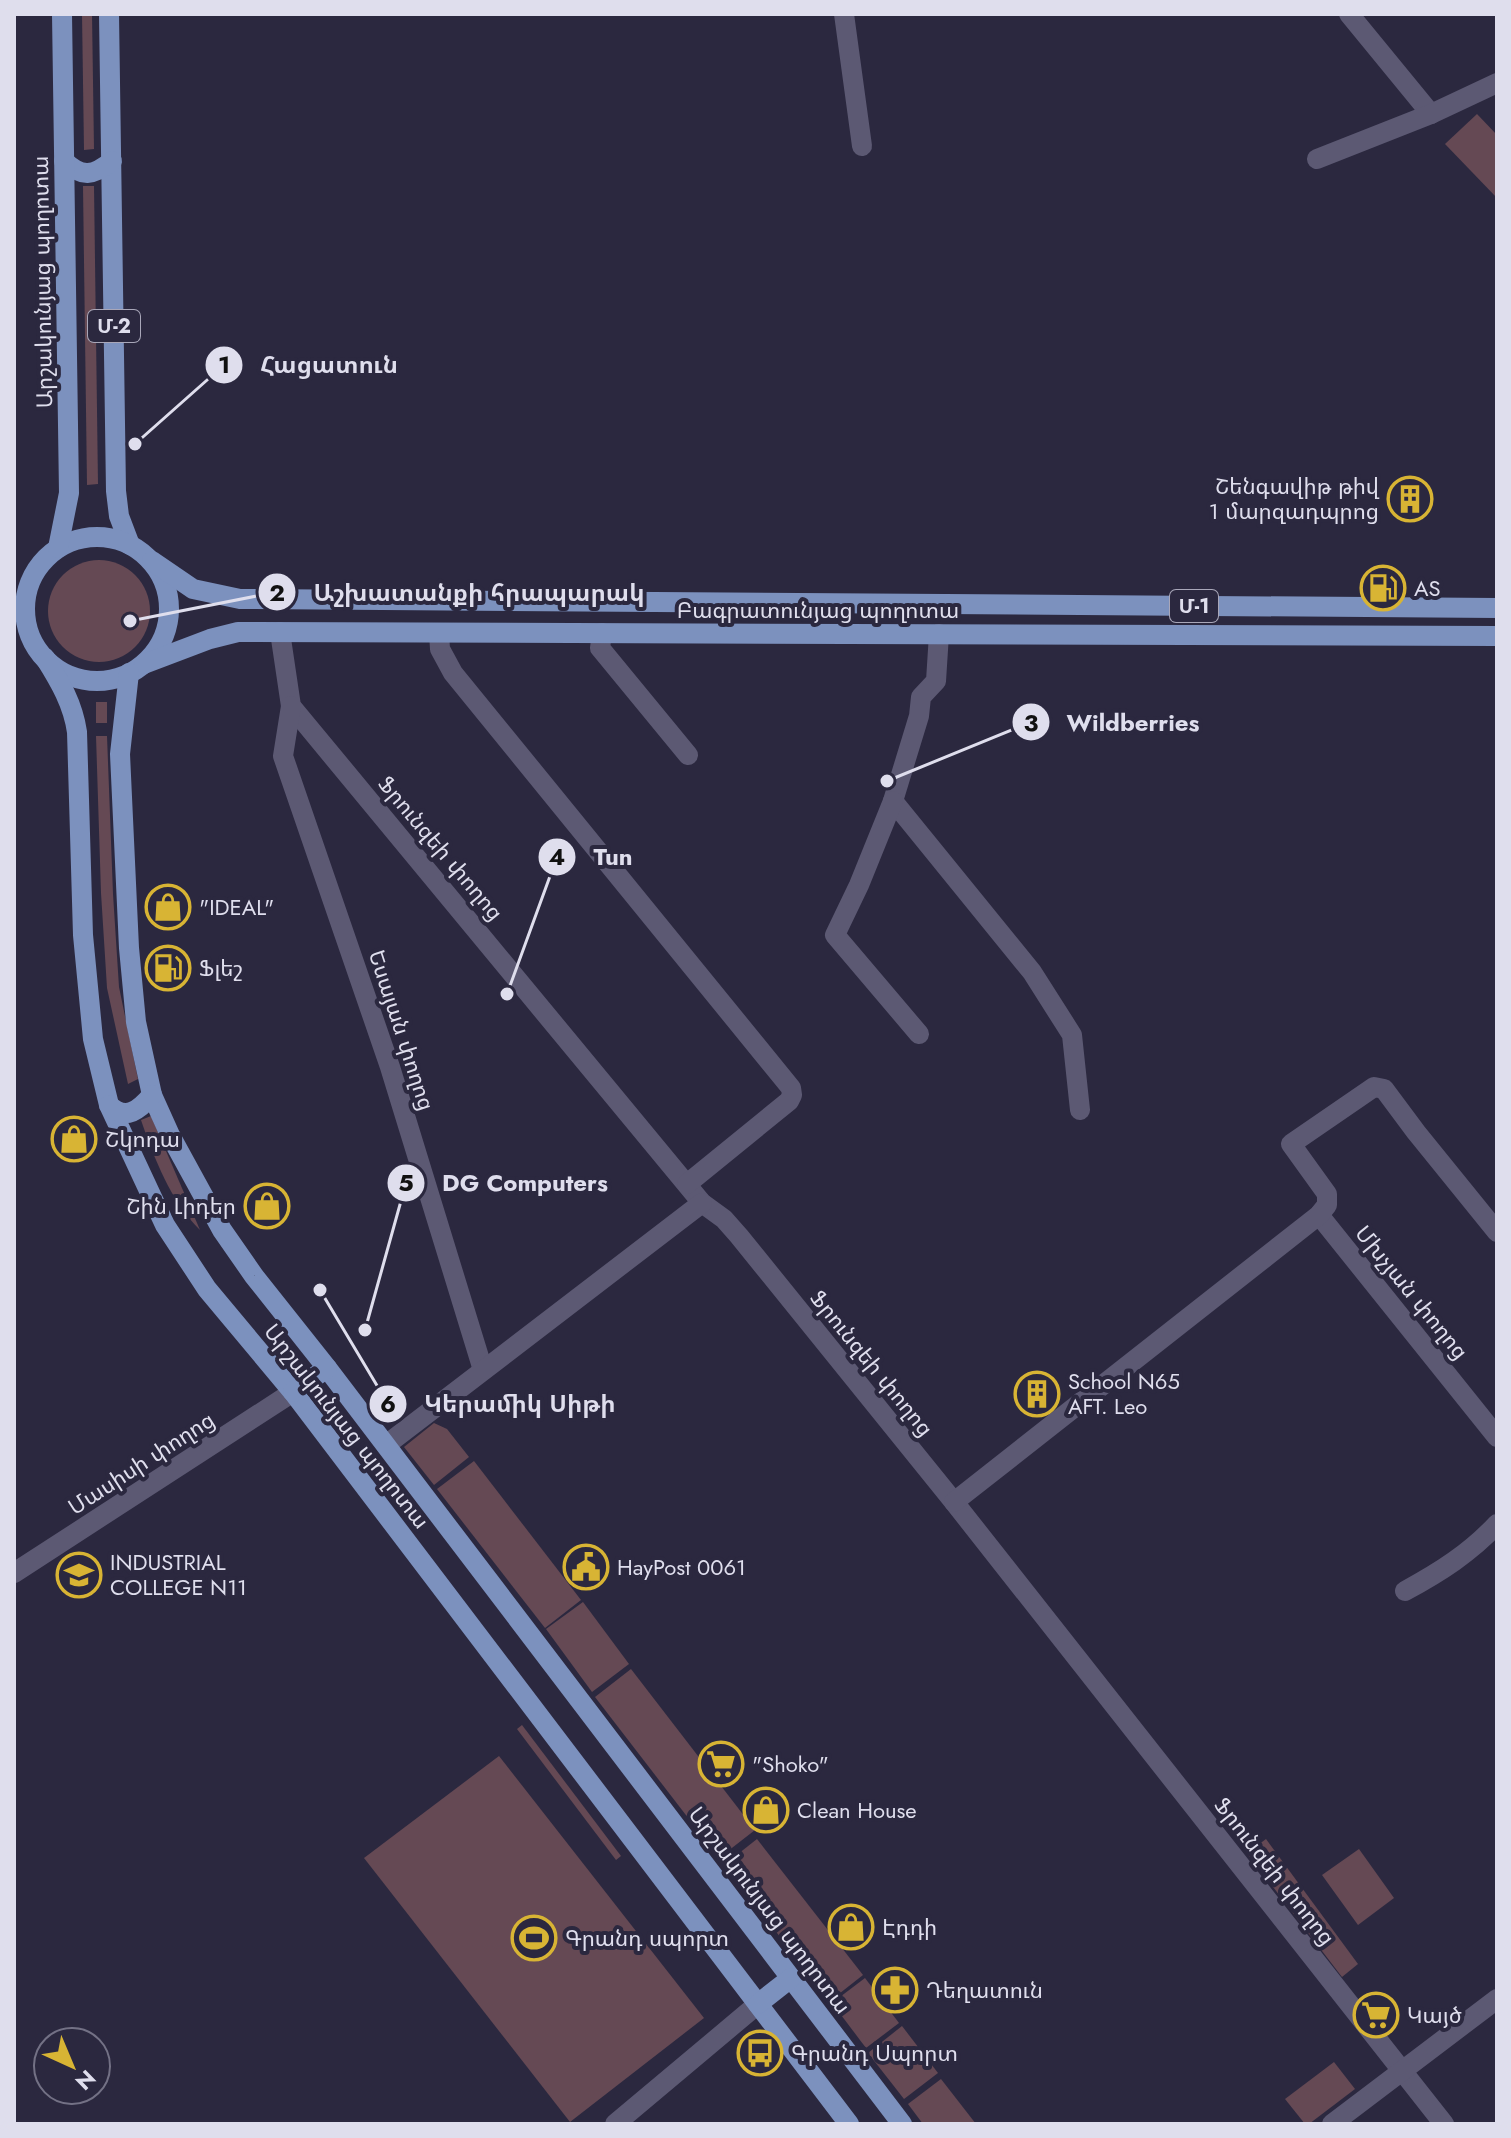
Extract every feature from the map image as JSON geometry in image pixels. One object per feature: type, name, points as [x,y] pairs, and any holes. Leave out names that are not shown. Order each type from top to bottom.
[{"type":"main road","name":"Արշակունյաց պողոտա","points":[[58,548],[69,493],[62,14]]},
{"type":"main road","name":"Մ-2","points":[[109,14],[116,491],[119,516],[130,545]]},
{"type":"main road","points":[[64,161],[75,171],[88,175],[112,161]]},
{"type":"main road","points":[[14,637],[40,651],[59,670],[76,677],[94,681],[112,679],[136,668],[159,647],[167,625],[169,603],[164,580],[152,561],[130,545],[113,538],[75,540],[58,548],[34,574],[28,591],[25,609],[28,627],[40,651]]},
{"type":"main road","name":"Բագրատունյաց պողոտա","points":[[152,561],[193,589],[240,599],[1497,608]]},
{"type":"main road","points":[[14,582],[34,574]]},
{"type":"main road","name":"Բագրատունյաց պողոտա","points":[[136,668],[238,632],[1497,636]]},
{"type":"main road","name":"Արշակունյաց պողոտա","points":[[40,651],[62,685],[75,716],[83,935],[93,1039],[109,1105],[165,1225],[207,1289],[293,1392],[849,2124]]},
{"type":"main road","name":"Արշակունյաց պողոտա","points":[[136,668],[123,708],[120,754],[129,948],[136,1022],[152,1095],[170,1135],[222,1230],[254,1276],[902,2124]]},
{"type":"main road","points":[[109,1105],[115,1112],[130,1114],[152,1095]]},
{"type":"main road","points":[[293,1392],[327,1368]]},
{"type":"main road","points":[[758,2004],[791,1978]]},
{"type":"street","points":[[844,14],[862,146]]},
{"type":"street","points":[[1349,14],[1431,114]]},
{"type":"street","points":[[1317,159],[1431,114],[1497,83]]},
{"type":"street","points":[[280,632],[291,706]]},
{"type":"street","points":[[439,633],[440,649],[453,673],[791,1088],[789,1101],[687,1184]]},
{"type":"street","points":[[602,633],[600,648],[688,755]]},
{"type":"street","points":[[919,1034],[835,935],[893,801],[919,716],[921,697],[936,681],[939,634]]},
{"type":"street","name":"Ֆրունզեի փողոց","points":[[291,706],[702,1203],[724,1219],[739,1236],[954,1502],[1444,2124]]},
{"type":"street","name":"Եսայան փողոց","points":[[291,706],[283,756],[390,1067],[483,1370]]},
{"type":"street","points":[[893,801],[1032,972],[1072,1035],[1080,1110]]},
{"type":"street","points":[[954,1502],[1319,1215],[1327,1205],[1327,1194],[1291,1144],[1374,1087],[1380,1086],[1497,1232]]},
{"type":"street","points":[[386,1445],[702,1203]]},
{"type":"street","name":"Մխչյան փողոց","points":[[1319,1215],[1497,1437]]},
{"type":"street","name":"Մասիսի փողոց","points":[[14,1573],[293,1392]]},
{"type":"street","points":[[1405,1591],[1449,1567],[1478,1545],[1497,1524]]},
{"type":"street","points":[[1332,2124],[1497,1999]]},
{"type":"street","points":[[615,2124],[758,2004]]},
{"type":"shaded area","points":[[82,14],[92,14],[94,149],[84,150]]},
{"type":"shaded area","points":[[1477,114],[1497,135],[1497,198],[1445,144]]},
{"type":"shaded area","points":[[83,186],[94,186],[98,484],[87,485]]},
{"type":"shaded area","points":[[99,560],[119,564],[135,575],[146,591],[150,611],[146,631],[135,647],[119,658],[99,662],[79,658],[63,647],[52,631],[48,611],[52,591],[63,575],[79,564]]},
{"type":"shaded area","points":[[96,702],[107,702],[107,723],[96,723]]},
{"type":"shaded area","points":[[96,736],[107,736],[119,987],[138,1079],[128,1084],[107,988]]},
{"type":"shaded area","points":[[151,1116],[200,1230],[180,1206],[158,1164],[141,1120]]},
{"type":"shaded area","points":[[434,1423],[447,1429],[469,1457],[434,1485],[404,1447]]},
{"type":"shaded area","points":[[474,1461],[581,1600],[545,1628],[437,1489]]},
{"type":"shaded area","points":[[583,1602],[629,1664],[592,1692],[546,1629]]},
{"type":"shaded area","points":[[631,1669],[755,1830],[719,1858],[595,1697]]},
{"type":"shaded area","points":[[522,1725],[621,1856],[616,1860],[517,1729]]},
{"type":"shaded area","name":"Գրանդ սպորտ","points":[[499,1756],[704,2018],[570,2122],[364,1858]]},
{"type":"shaded area","points":[[757,1839],[863,1975],[830,2001],[724,1865]]},
{"type":"shaded area","points":[[1266,1839],[1358,1964],[1342,1977],[1247,1853]]},
{"type":"shaded area","points":[[1359,1849],[1394,1898],[1358,1925],[1322,1875]]},
{"type":"shaded area","points":[[865,1978],[899,2023],[866,2048],[832,2003]]},
{"type":"shaded area","points":[[902,2026],[938,2073],[904,2099],[868,2053]]},
{"type":"shaded area","points":[[1334,2062],[1355,2089],[1305,2124],[1285,2099]]},
{"type":"shaded area","points":[[941,2079],[976,2124],[923,2124],[908,2104]]},
{"type":"place","name":"Հացատուն","points":[[135,444]]},
{"type":"place","name":"Շենգավիթ թիվ 1 մարզադպրոց","points":[[1410,499]]},
{"type":"place","name":"AS","points":[[1383,588]]},
{"type":"place","name":"Աշխատանքի հրապարակ","points":[[130,621]]},
{"type":"place","name":"Wildberries","points":[[887,781]]},
{"type":"place","name":"\"IDEAL\"","points":[[168,907]]},
{"type":"place","name":"Ֆլեշ","points":[[168,968]]},
{"type":"place","name":"Tun","points":[[507,994]]},
{"type":"place","name":"Շկոդա","points":[[74,1139]]},
{"type":"place","name":"Շին Լիդեր","points":[[267,1206]]},
{"type":"place","name":"Կերամիկ Սիթի","points":[[320,1290]]},
{"type":"place","name":"DG Computers","points":[[365,1330]]},
{"type":"place","name":"School N65 AFT. Leo","points":[[1037,1394]]},
{"type":"place","name":"HayPost 0061","points":[[586,1567]]},
{"type":"place","name":"INDUSTRIAL COLLEGE N11","points":[[79,1575]]},
{"type":"place","name":"\"Shoko\"","points":[[721,1764]]},
{"type":"place","name":"Clean House","points":[[766,1810]]},
{"type":"place","name":"Էդդի","points":[[851,1927]]},
{"type":"place","name":"Գրանդ սպորտ","points":[[534,1938]]},
{"type":"place","name":"Դեղատուն","points":[[895,1990]]},
{"type":"place","name":"Կայծ","points":[[1376,2015]]},
{"type":"place","name":"Գրանդ Սպորտ","points":[[760,2053]]}]
